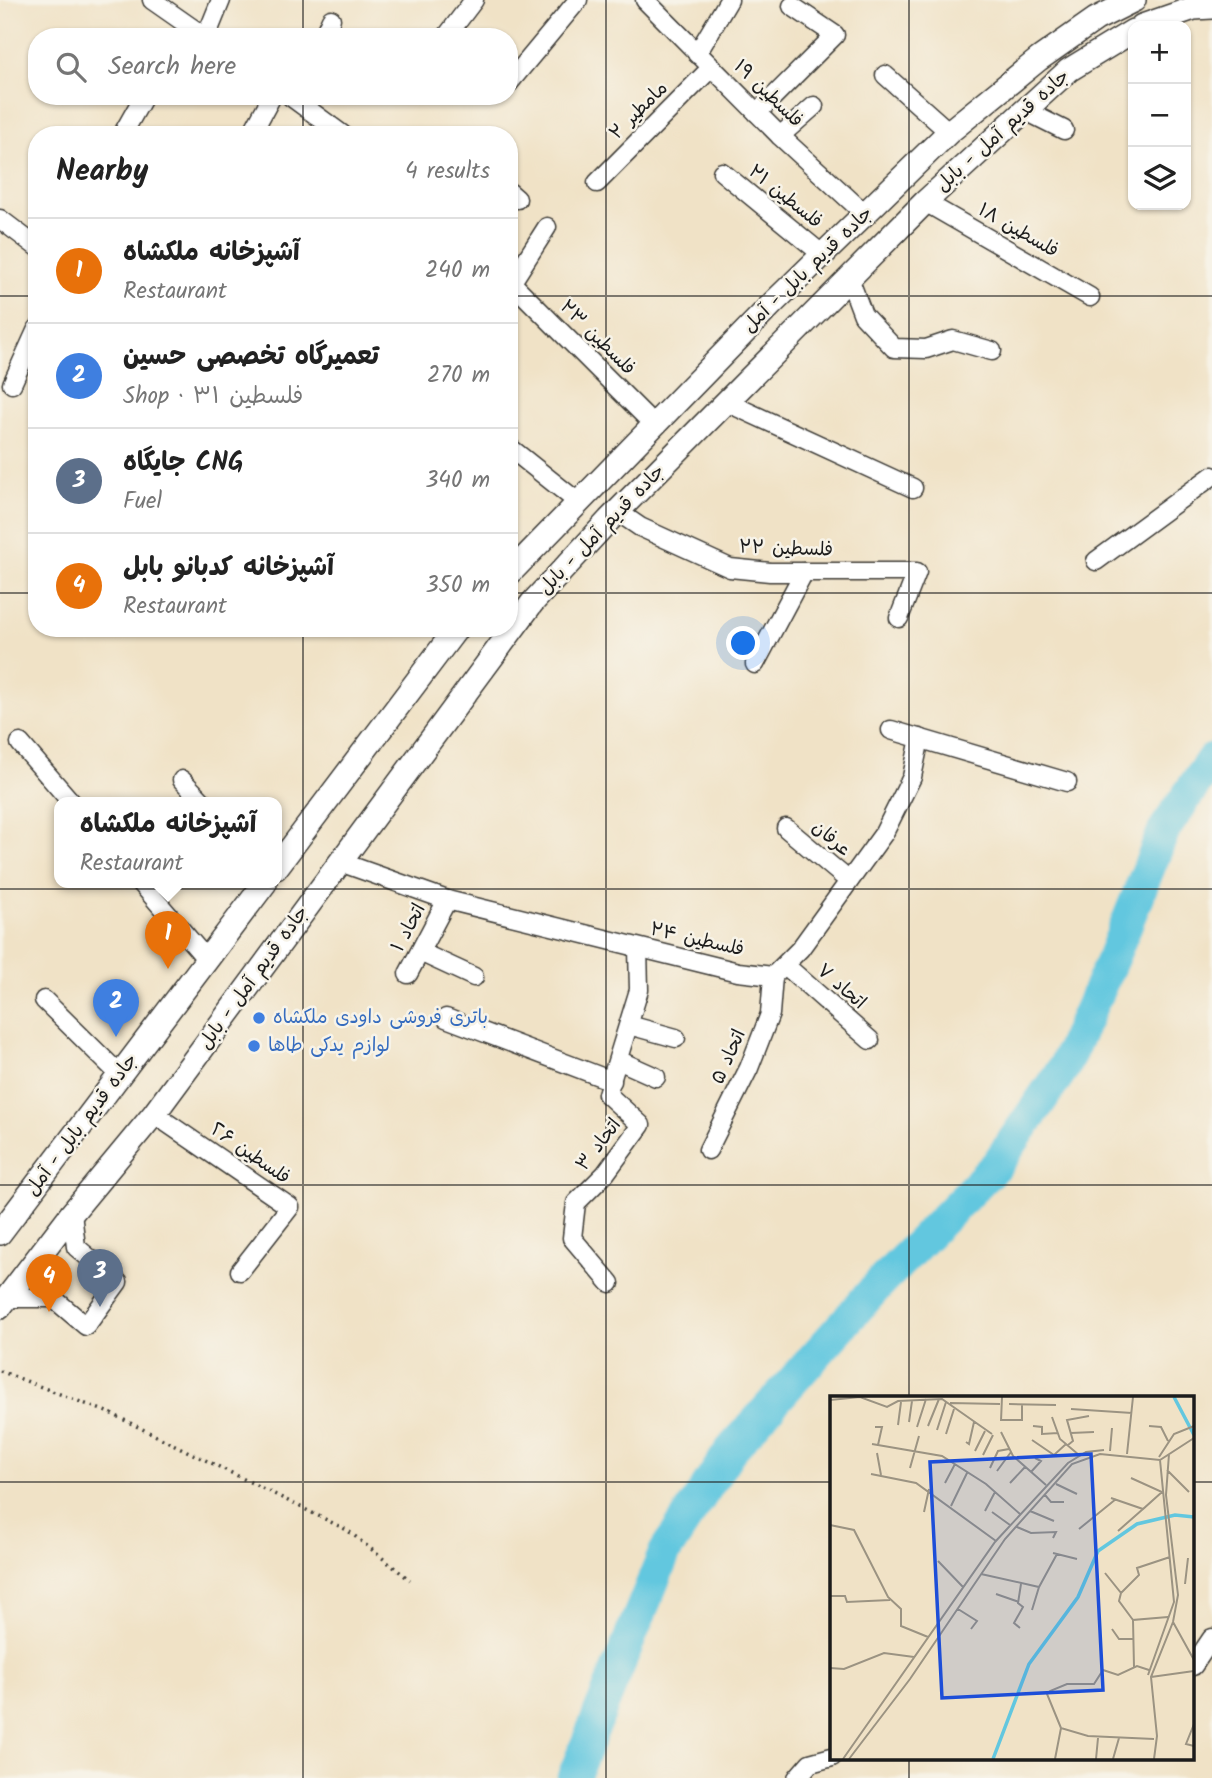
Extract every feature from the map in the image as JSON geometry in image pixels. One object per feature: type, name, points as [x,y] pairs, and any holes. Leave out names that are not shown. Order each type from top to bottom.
[{"type":"main road","name":"جاده قدیم بابل - آمل","points":[[518,566],[822,255],[949,132],[1039,59],[1127,1]]},
{"type":"main road","points":[[1156,21],[1194,8],[1212,7]]},
{"type":"main road","name":"جاده قدیم آمل - بابل","points":[[518,622],[532,603],[618,512],[925,202],[1069,69],[1128,34]]},
{"type":"main road","points":[[282,860],[450,637]]},
{"type":"main road","name":"جاده قدیم آمل - بابل","points":[[4,1303],[72,1213],[154,1114],[507,637]]},
{"type":"main road","name":"جاده قدیم بابل - آمل","points":[[0,1233],[261,888]]},
{"type":"street","points":[[152,0],[180,28]]},
{"type":"street","points":[[209,28],[221,0]]},
{"type":"street","points":[[453,28],[474,0]]},
{"type":"street","points":[[518,72],[578,0]]},
{"type":"street","name":"فلسطین ۱۹","points":[[645,0],[780,136],[866,214]]},
{"type":"street","points":[[697,54],[729,0]]},
{"type":"street","points":[[757,113],[835,35],[792,6]]},
{"type":"street","points":[[327,28],[331,19]]},
{"type":"street","name":"مامطیر ۲","points":[[597,183],[711,68]]},
{"type":"street","points":[[885,75],[949,132]]},
{"type":"street","points":[[127,126],[139,105]]},
{"type":"street","points":[[256,126],[267,105]]},
{"type":"street","points":[[303,105],[328,126]]},
{"type":"street","points":[[780,136],[814,106]]},
{"type":"street","points":[[1024,110],[1064,130]]},
{"type":"street","name":"فلسطین ۲۱","points":[[722,172],[822,255]]},
{"type":"street","name":"فلسطین ۱۸","points":[[925,202],[1090,297]]},
{"type":"street","points":[[0,219],[28,240]]},
{"type":"street","points":[[518,270],[547,227]]},
{"type":"street","points":[[849,278],[863,316],[894,348],[926,349],[953,340],[992,352]]},
{"type":"street","name":"فلسطین ۲۳","points":[[518,288],[654,425]]},
{"type":"street","points":[[12,384],[28,349]]},
{"type":"street","points":[[726,402],[913,488]]},
{"type":"street","points":[[518,454],[579,503]]},
{"type":"street","points":[[1096,561],[1212,476]]},
{"type":"street","name":"فلسطین ۲۲","points":[[618,512],[640,527],[730,568],[804,572],[917,572],[899,618]]},
{"type":"street","points":[[755,664],[804,572]]},
{"type":"street","points":[[891,730],[1067,782]]},
{"type":"street","points":[[779,971],[800,949],[884,833],[912,777],[920,738]]},
{"type":"street","points":[[20,743],[67,797]]},
{"type":"street","points":[[182,780],[198,797]]},
{"type":"street","name":"عرفان","points":[[786,828],[849,881]]},
{"type":"street","name":"فلسطین ۲۴","points":[[340,862],[447,900],[638,948],[738,972],[779,971]]},
{"type":"street","points":[[145,888],[208,961]]},
{"type":"street","name":"اتحاد ۱","points":[[408,974],[447,900]]},
{"type":"street","points":[[446,1018],[612,1081],[639,990],[638,948]]},
{"type":"street","points":[[420,952],[474,976]]},
{"type":"street","name":"اتحاد ۷","points":[[779,971],[870,1040]]},
{"type":"street","name":"اتحاد ۵","points":[[708,1150],[749,1068],[770,1014],[779,971]]},
{"type":"street","points":[[44,1000],[120,1075]]},
{"type":"street","points":[[629,1025],[676,1038]]},
{"type":"street","points":[[618,1060],[656,1077]]},
{"type":"street","name":"اتحاد ۳","points":[[610,1283],[572,1238],[576,1203],[605,1174],[641,1125],[607,1094],[612,1081]]},
{"type":"street","name":"فلسطين ٢۶","points":[[154,1114],[290,1208],[240,1271]]},
{"type":"street","points":[[4,1303],[53,1298],[86,1326],[118,1282],[76,1247],[72,1213]]},
{"type":"street","points":[[1194,1665],[1212,1638]]},
{"type":"street","points":[[797,1778],[810,1763],[830,1758]]},
{"type":"path","points":[[0,1371],[112,1414],[347,1530],[410,1580]]},
{"type":"waterway","points":[[573,1778],[665,1552],[730,1451],[880,1283],[997,1164],[1064,1067],[1114,955],[1164,830],[1212,759]]},
{"type":"place","name":"آشپزخانه ملکشاه","points":[[168,969]]},
{"type":"place","name":"باتری فروشی داودی ملکشاه","points":[[259,1018]]},
{"type":"place","name":"تعمیرگاه تخصصی حسین","points":[[116,1037]]},
{"type":"place","name":"لوازم یدکی طاها","points":[[254,1046]]},
{"type":"place","name":"جایگاه CNG","points":[[100,1307]]},
{"type":"place","name":"آشپزخانه کدبانو بابل","points":[[49,1312]]}]
